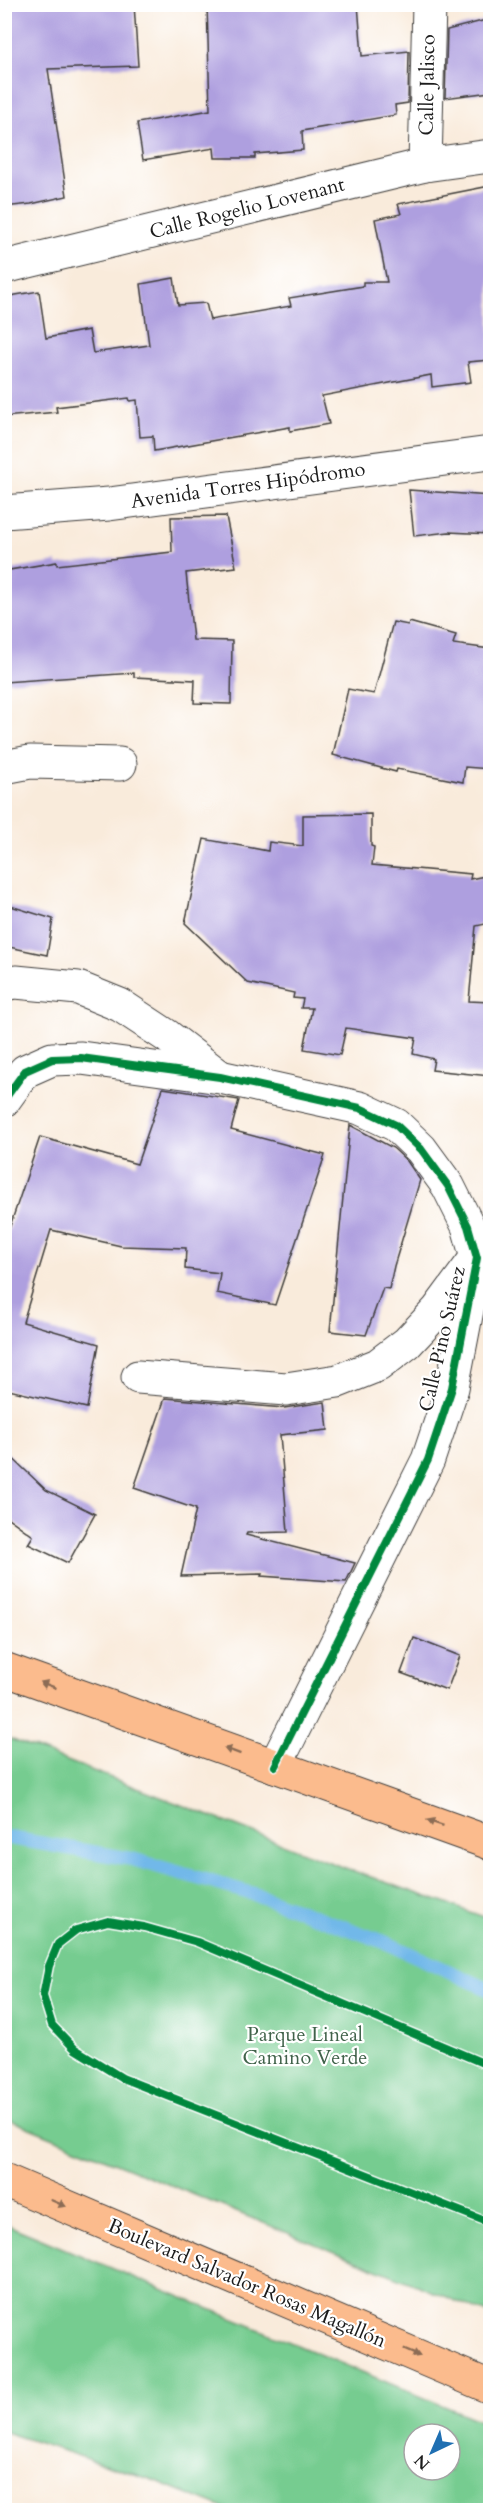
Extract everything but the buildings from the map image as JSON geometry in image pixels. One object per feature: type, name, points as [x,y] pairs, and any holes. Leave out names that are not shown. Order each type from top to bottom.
[{"type":"highway","points":[[4,1669],[490,1843]]},
{"type":"highway","name":"Boulevard Salvador Rosas Magallón","points":[[4,2180],[490,2387]]},
{"type":"street","name":"Calle Jalisco","points":[[425,165],[429,4]]},
{"type":"street","name":"Calle Rogelio Lovenant","points":[[4,267],[425,165],[490,156]]},
{"type":"street","name":"Avenida Torres Hipódromo","points":[[4,512],[110,504],[490,453]]},
{"type":"street","points":[[4,767],[30,762],[120,764]]},
{"type":"street","name":"Calle Pino Suárez","points":[[4,984],[16,982],[78,988],[120,1005],[167,1036],[219,1077],[360,1108],[396,1125],[421,1149],[448,1186],[468,1226],[477,1258],[452,1389],[428,1460],[275,1767]]},
{"type":"street","points":[[4,1100],[25,1071],[52,1059],[81,1058],[219,1077]]},
{"type":"street","points":[[138,1377],[286,1389],[338,1381],[378,1365],[407,1343],[438,1310],[477,1258]]},
{"type":"green space","name":"Parque Lineal Camino Verde","points":[[5,1737],[337,1865],[490,1919],[490,2315],[5,2118]]},
{"type":"green space","points":[[5,2224],[490,2425],[490,2510],[229,2510],[156,2481],[5,2432]]},
{"type":"waterway","points":[[4,1837],[132,1859],[260,1896],[387,1943],[490,1990]]},
{"type":"cycle path","points":[[4,1100],[25,1071],[52,1059],[81,1058],[220,1077],[360,1108],[396,1125],[421,1149],[448,1186],[468,1226],[477,1258],[452,1388],[428,1460],[275,1766]]},
{"type":"cycle path","points":[[490,2066],[197,1942],[144,1927],[108,1921],[76,1930],[58,1944],[49,1966],[43,1996],[52,2025],[75,2049],[122,2078],[490,2223]]}]
